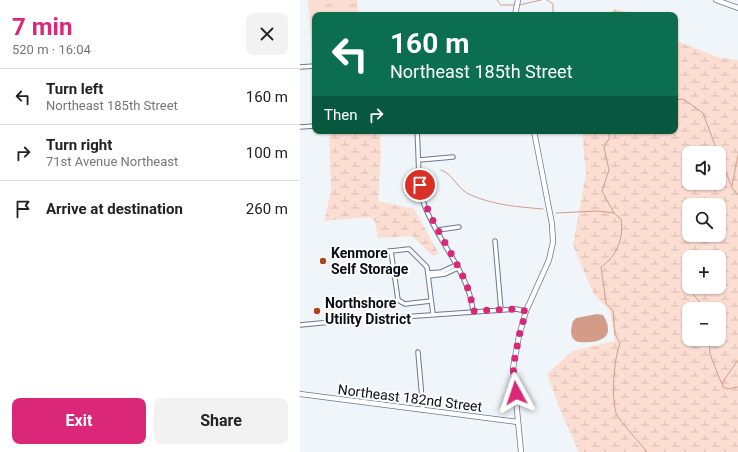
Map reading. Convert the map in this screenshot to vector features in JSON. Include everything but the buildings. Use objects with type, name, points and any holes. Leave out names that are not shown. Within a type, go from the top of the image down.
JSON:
[{"type":"street","points":[[515,12],[518,0]]},
{"type":"street","points":[[716,0],[738,8]]},
{"type":"street","points":[[300,67],[312,66]]},
{"type":"street","points":[[300,127],[312,126]]},
{"type":"street","points":[[417,134],[420,185],[424,204],[470,293],[473,311]]},
{"type":"street","points":[[522,452],[513,368],[519,336],[526,311],[549,260],[553,242],[552,224],[535,134]]},
{"type":"street","points":[[419,160],[453,157]]},
{"type":"street","points":[[438,230],[459,227]]},
{"type":"street","points":[[495,241],[501,310]]},
{"type":"street","points":[[382,252],[409,249],[426,264],[433,314]]},
{"type":"street","points":[[391,251],[397,298],[400,302],[405,304],[431,301]]},
{"type":"street","points":[[428,275],[446,274],[457,266]]},
{"type":"street","points":[[402,317],[473,311],[516,309],[526,311]]},
{"type":"street","points":[[300,325],[342,321]]},
{"type":"street","points":[[418,352],[423,410]]},
{"type":"street","name":"Northeast 182nd Street","points":[[300,394],[518,422]]},
{"type":"green space","points":[[308,0],[357,0],[359,12],[312,12],[312,49]]},
{"type":"green space","points":[[614,9],[631,12],[612,12]]},
{"type":"green space","points":[[678,41],[717,57],[738,60],[738,452],[579,452],[559,407],[547,374],[572,351],[615,341],[610,311],[594,295],[573,245],[586,174],[582,134],[678,134]]},
{"type":"green space","points":[[329,134],[380,134],[381,154],[378,201],[414,209],[439,254],[433,256],[412,236],[378,238],[375,221],[369,217],[324,221],[331,191]]},
{"type":"shaded area","points":[[597,314],[603,315],[608,326],[605,337],[601,340],[584,342],[579,342],[573,339],[571,332],[573,321],[576,318]]},
{"type":"waterway","points":[[497,0],[501,5],[516,5]]},
{"type":"waterway","points":[[519,5],[541,0]]},
{"type":"waterway","points":[[547,0],[553,4],[553,12]]},
{"type":"waterway","points":[[678,100],[683,99],[703,113],[715,146]]},
{"type":"waterway","points":[[609,134],[609,139],[604,147],[609,170],[602,191],[614,213]]},
{"type":"waterway","points":[[732,186],[738,155]]},
{"type":"waterway","points":[[441,170],[449,175],[466,193],[479,198],[506,205],[543,209]]},
{"type":"waterway","points":[[726,172],[732,188],[738,195]]},
{"type":"waterway","points":[[556,213],[597,211],[614,213],[621,219],[622,226],[618,246],[607,263],[601,267],[606,303],[613,311],[615,334],[620,343],[616,358],[614,378],[614,406],[618,417],[647,452]]},
{"type":"waterway","points":[[693,294],[699,302]]},
{"type":"waterway","points":[[709,346],[710,354],[721,382]]},
{"type":"waterway","points":[[738,360],[722,383],[723,387],[728,389],[738,387]]},
{"type":"place","name":"Kenmore Self Storage","points":[[323,261]]},
{"type":"place","name":"Northshore Utility District","points":[[317,311]]},
{"type":"route","points":[[420,185],[424,204],[470,293],[473,311],[516,309],[526,311],[519,336],[513,368],[516,393]]}]
